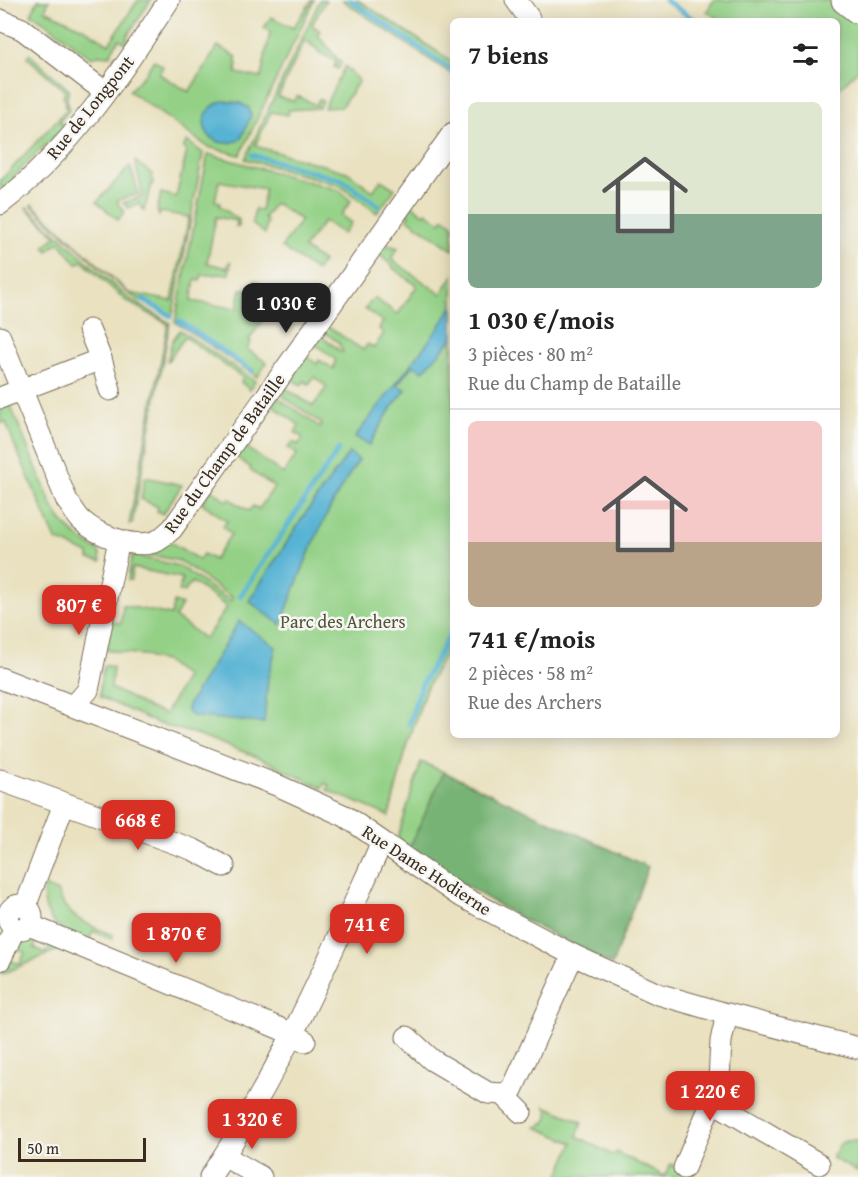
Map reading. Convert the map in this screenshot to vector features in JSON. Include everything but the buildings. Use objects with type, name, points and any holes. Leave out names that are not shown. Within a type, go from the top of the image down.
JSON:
[{"type":"main road","points":[[845,0],[858,10]]},
{"type":"street","name":"Rue de Longpont","points":[[0,204],[59,150],[123,69],[169,0]]},
{"type":"street","points":[[516,0],[529,18]]},
{"type":"street","points":[[0,20],[22,29],[105,92]]},
{"type":"street","name":"Rue du Champ de Bataille","points":[[0,337],[67,501],[81,519],[97,532],[132,542],[156,541],[172,529],[450,138]]},
{"type":"street","points":[[89,330],[110,390]]},
{"type":"street","points":[[0,398],[101,359]]},
{"type":"street","points":[[75,705],[88,690],[119,540]]},
{"type":"street","name":"Rue Dame Hodierne","points":[[0,678],[75,705],[279,786],[345,816],[457,894],[573,955],[657,994],[858,1048]]},
{"type":"street","points":[[0,780],[194,850],[224,866]]},
{"type":"street","points":[[0,960],[15,917],[64,804]]},
{"type":"street","points":[[210,1177],[226,1165],[300,1038],[388,846]]},
{"type":"street","points":[[15,917],[300,1038]]},
{"type":"street","points":[[407,1037],[432,1060],[488,1093],[503,1094],[512,1090],[573,955]]},
{"type":"street","points":[[684,1168],[708,1111],[718,1101],[721,1041],[727,1014]]},
{"type":"street","points":[[503,1094],[521,1112]]},
{"type":"street","points":[[718,1101],[727,1112],[819,1164]]},
{"type":"street","points":[[226,1165],[261,1177]]},
{"type":"green space","points":[[38,0],[49,0],[45,10],[85,29],[109,44],[138,0],[151,0],[126,38],[132,42],[118,62],[113,59],[116,54],[119,56],[128,44],[119,39],[109,56],[98,55],[91,58],[31,14]]},
{"type":"green space","points":[[314,0],[240,155],[208,147],[129,91],[154,60],[163,66],[159,74],[189,92],[218,46],[237,57],[236,73],[261,78],[270,32],[264,28],[271,17],[293,28]]},
{"type":"green space","points":[[320,0],[326,0],[312,25],[320,31],[318,35],[341,63],[338,69],[334,67],[336,61],[318,52],[305,40],[278,97],[294,101],[297,96],[316,105],[319,99],[323,101],[319,108],[289,110],[288,115],[271,112],[255,146],[347,172],[373,191],[381,180],[395,189],[377,213],[339,185],[245,159]]},
{"type":"green space","points":[[342,0],[358,0],[450,60],[450,73]]},
{"type":"green space","points":[[714,0],[833,0],[858,19],[858,70],[840,88],[840,18],[717,18],[707,11]]},
{"type":"green space","points":[[29,54],[69,90],[67,98],[69,110],[59,122],[65,126],[76,115],[62,136],[58,133],[13,177],[16,181],[7,189],[0,187],[0,181],[67,109],[64,105],[67,102],[63,97],[65,91],[27,57]]},
{"type":"green space","points":[[345,66],[359,81],[341,107],[324,108]]},
{"type":"green space","points":[[187,141],[203,153],[172,318],[130,295],[31,205],[129,293],[172,301],[189,217],[161,212],[159,216],[157,211],[161,193],[176,197],[187,151],[183,148]]},
{"type":"green space","points":[[208,154],[339,190],[351,201],[341,215],[351,223],[343,234],[324,221],[304,248],[323,262],[316,271],[282,247],[301,220],[275,203],[264,218],[267,221],[265,234],[252,224],[255,209],[261,210],[265,189],[219,181],[215,201],[220,202],[220,206],[239,220],[239,227],[236,227],[237,221],[216,217],[207,263],[227,268],[231,262],[229,274],[202,275],[200,281],[195,280],[191,301],[237,309],[241,289],[248,289],[255,280],[297,310],[291,319],[276,309],[271,316],[267,314],[249,340],[251,342],[247,349],[267,363],[257,377],[175,322]]},
{"type":"green space","points":[[135,161],[153,175],[144,211],[139,203],[129,208],[123,203],[143,196]]},
{"type":"green space","points":[[130,166],[139,194],[118,200],[118,204],[125,211],[118,220],[97,202]]},
{"type":"green space","points":[[411,204],[424,214],[426,212],[441,222],[444,218],[450,222],[450,248],[407,218],[409,215],[405,212]]},
{"type":"green space","points":[[27,207],[128,298],[170,323],[132,524],[129,524],[168,324],[126,301],[82,261],[77,264],[59,242],[48,251],[44,247],[56,236]]},
{"type":"green space","name":"Parc des Archers","points":[[389,245],[398,248],[391,259],[441,294],[450,280],[450,645],[425,691],[389,816],[327,790],[329,785],[325,783],[322,788],[260,758],[199,735],[159,724],[100,697],[104,665],[113,667],[111,688],[165,714],[186,677],[165,661],[149,658],[149,656],[106,650],[111,622],[121,623],[122,605],[171,615],[174,602],[182,605],[175,617],[205,639],[227,607],[192,582],[184,592],[179,591],[182,578],[133,568],[131,580],[128,580],[132,555],[179,566],[230,601],[232,598],[180,561],[135,552],[169,541],[199,560],[203,554],[214,560],[231,534],[223,527],[227,521],[202,503],[211,489],[227,501],[230,499],[249,511],[253,506],[259,509],[274,487],[235,456],[243,445],[283,474],[297,454],[288,448],[293,442],[298,445],[303,438],[295,432],[299,425],[272,405],[277,397],[320,427],[322,424],[284,397],[281,391],[284,387],[313,406],[327,387],[314,377],[309,384],[304,381],[301,385],[291,379],[306,356],[317,364],[319,360],[334,369],[335,359],[315,344],[321,336],[339,352],[343,352],[338,342],[324,332],[327,326],[363,350],[368,344],[374,348],[384,333],[379,329],[383,322],[365,309],[374,298],[398,314],[417,286],[378,253],[380,249]]},
{"type":"green space","points":[[180,330],[255,381],[250,390],[241,382],[243,378],[185,337],[167,362],[172,341]]},
{"type":"green space","points":[[9,402],[53,508],[73,533],[99,551],[101,562],[89,559],[89,554],[56,540],[6,422],[0,423],[1,410]]},
{"type":"green space","points":[[145,477],[182,485],[163,514],[157,511],[158,507],[141,499]]},
{"type":"green space","points":[[421,762],[444,772],[410,846],[397,840]]},
{"type":"green space","points":[[444,772],[648,867],[612,965],[515,915],[408,851]]},
{"type":"green space","points":[[43,886],[58,892],[67,909],[79,920],[113,935],[111,939],[93,931],[88,943],[54,923],[46,909]]},
{"type":"green space","points":[[29,935],[38,938],[34,948],[46,953],[50,943],[62,948],[2,974],[8,960],[20,964],[25,952],[13,948],[16,942]]},
{"type":"green space","points":[[545,1106],[582,1122],[577,1136],[614,1156],[616,1152],[664,1176],[671,1164],[694,1177],[558,1177],[573,1143],[536,1127],[547,1120],[548,1111]]},
{"type":"green space","points":[[858,1141],[858,1172],[832,1158],[841,1143]]},
{"type":"water","points":[[223,101],[240,103],[249,108],[251,116],[241,139],[229,143],[211,138],[204,123],[206,114],[212,107]]},
{"type":"water","points":[[450,310],[450,341],[423,371],[413,365],[397,385],[406,390],[392,407],[369,445],[355,437],[438,329]]},
{"type":"water","points":[[349,453],[359,460],[324,519],[281,625],[249,601],[305,514]]},
{"type":"water","points":[[239,621],[276,647],[268,678],[264,723],[190,715],[187,710],[188,705]]},
{"type":"waterway","points":[[350,0],[450,69]]},
{"type":"waterway","points":[[665,0],[692,18]]},
{"type":"waterway","points":[[252,155],[342,180],[379,206]]},
{"type":"waterway","points":[[143,300],[171,316]]},
{"type":"waterway","points":[[179,321],[252,371]]},
{"type":"waterway","points":[[240,596],[339,449]]},
{"type":"waterway","points":[[409,724],[421,686],[450,634]]}]
